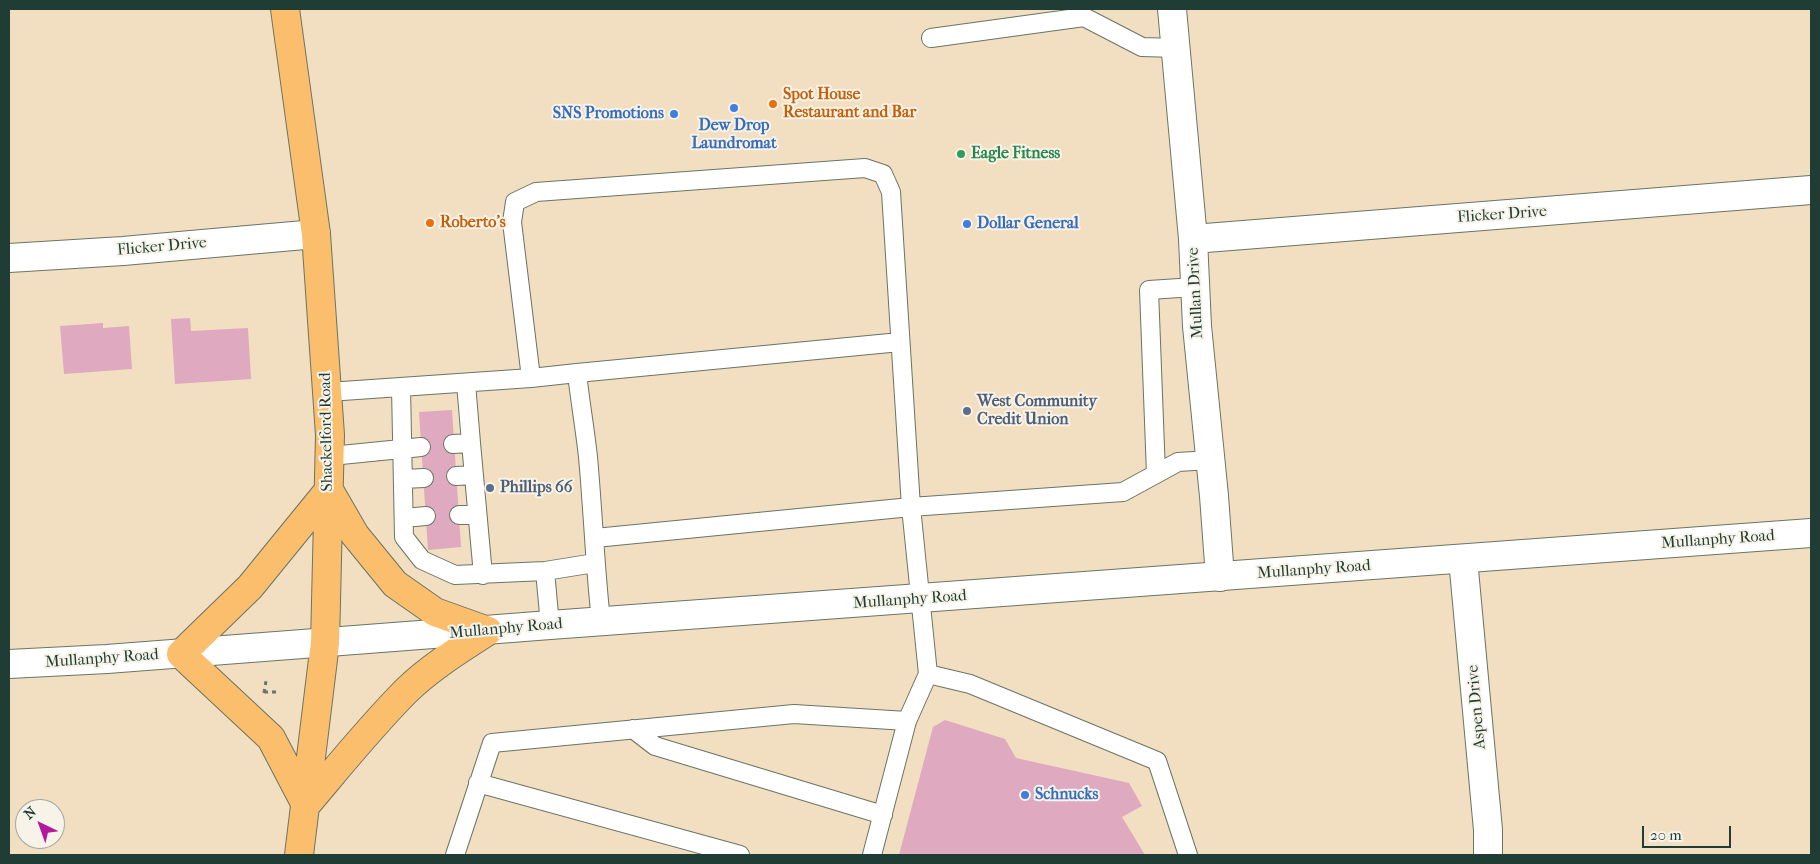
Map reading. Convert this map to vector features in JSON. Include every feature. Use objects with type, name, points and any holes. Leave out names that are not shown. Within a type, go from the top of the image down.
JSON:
[{"type":"main road","name":"Shackelford Road","points":[[285,9],[316,234],[331,456],[325,643],[299,855]]},
{"type":"main road","points":[[329,490],[354,535],[395,584],[435,612],[488,631],[444,660],[408,689],[306,805],[271,738],[181,654],[250,587],[329,490]]},
{"type":"street","name":"Mullan Drive","points":[[1172,9],[1193,239],[1199,352],[1220,577]]},
{"type":"street","name":"Flicker Drive","points":[[1193,239],[1811,190]]},
{"type":"street","name":"Flicker Drive","points":[[9,258],[133,250],[316,234]]},
{"type":"street","name":"Mullanphy Road","points":[[9,664],[181,654],[550,625],[1811,533]]},
{"type":"street","name":"Aspen Drive","points":[[1463,559],[1488,830],[1488,855]]},
{"type":"lane","points":[[931,38],[1084,17],[1142,47],[1176,48]]},
{"type":"lane","points":[[531,378],[512,222],[516,202],[536,192],[865,168],[883,174],[891,192],[911,508],[928,674],[907,721],[872,855]]},
{"type":"lane","points":[[1156,474],[1150,290],[1195,287]]},
{"type":"lane","points":[[328,392],[577,374],[900,342]]},
{"type":"lane","points":[[577,374],[588,454],[601,622]]},
{"type":"lane","points":[[466,383],[483,575]]},
{"type":"lane","points":[[401,387],[404,537],[422,560],[455,575],[545,571],[595,563]]},
{"type":"lane","points":[[453,444],[471,443]]},
{"type":"lane","points":[[331,456],[422,446]]},
{"type":"lane","points":[[595,538],[911,508],[1123,492],[1178,462],[1210,460]]},
{"type":"lane","points":[[456,476],[474,475]]},
{"type":"lane","points":[[403,479],[424,478]]},
{"type":"lane","points":[[459,515],[477,515]]},
{"type":"lane","points":[[404,518],[426,516]]},
{"type":"lane","points":[[545,571],[550,625]]},
{"type":"lane","points":[[928,674],[970,684],[1157,761],[1188,855]]},
{"type":"lane","points":[[455,855],[492,742],[794,714],[907,721]]},
{"type":"lane","points":[[633,729],[655,746],[883,815]]},
{"type":"lane","points":[[478,784],[740,855]]},
{"type":"path","points":[[264,692],[278,692]]},
{"type":"building","points":[[190,318],[191,331],[248,328],[251,379],[175,384],[171,319]]},
{"type":"building","points":[[103,323],[103,328],[129,326],[132,369],[64,374],[60,326]]},
{"type":"building","points":[[452,410],[461,547],[428,550],[419,412]]},
{"type":"building","name":"Schnucks","points":[[945,720],[1005,739],[1016,758],[1129,783],[1142,806],[1122,817],[1145,855],[899,855],[933,727]]},
{"type":"place","name":"Spot House Restaurant and Bar","points":[[773,104]]},
{"type":"place","name":"Dew Drop Laundromat","points":[[734,108]]},
{"type":"place","name":"SNS Promotions","points":[[674,114]]},
{"type":"place","name":"Eagle Fitness","points":[[961,154]]},
{"type":"place","name":"Roberto's","points":[[430,223]]},
{"type":"place","name":"Dollar General","points":[[967,224]]},
{"type":"place","name":"West Community Credit Union","points":[[967,411]]},
{"type":"place","name":"Phillips 66","points":[[490,488]]},
{"type":"place","name":"Schnucks","points":[[1025,795]]}]
